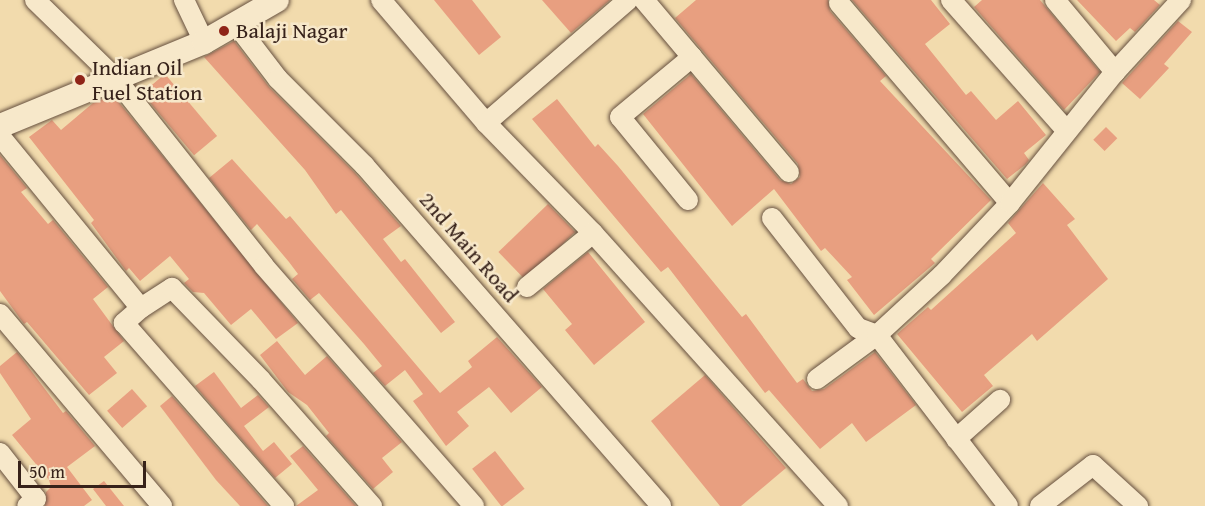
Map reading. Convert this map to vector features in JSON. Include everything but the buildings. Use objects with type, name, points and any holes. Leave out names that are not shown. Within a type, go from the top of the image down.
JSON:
[{"type":"street","points":[[35,0],[116,80],[264,266],[474,506]]},
{"type":"street","points":[[184,0],[204,42]]},
{"type":"street","points":[[0,126],[204,42],[277,0]]},
{"type":"street","points":[[381,0],[486,123],[593,233],[838,506]]},
{"type":"street","points":[[486,123],[628,0]]},
{"type":"street","points":[[644,0],[789,172]]},
{"type":"street","points":[[951,0],[1067,131]]},
{"type":"street","points":[[1055,0],[1115,72]]},
{"type":"street","points":[[817,379],[877,334],[942,275],[1010,203],[1115,72],[1181,0]]},
{"type":"street","points":[[839,3],[1010,203]]},
{"type":"street","name":"2nd Main Road","points":[[236,24],[278,79],[364,165],[661,506]]},
{"type":"street","points":[[688,200],[620,117],[692,57]]},
{"type":"street","points":[[0,136],[141,308]]},
{"type":"street","points":[[772,218],[858,328],[877,334],[1008,506]]},
{"type":"street","points":[[527,287],[593,233]]},
{"type":"street","points":[[284,506],[124,323],[141,308],[172,288],[261,380],[372,506]]},
{"type":"street","points":[[0,314],[162,506]]},
{"type":"street","points":[[956,439],[1000,400]]},
{"type":"street","points":[[0,453],[36,499],[27,506]]},
{"type":"street","points":[[1040,506],[1093,465],[1138,506]]},
{"type":"place","name":"Balaji Nagar","points":[[224,31]]},
{"type":"place","name":"Indian Oil Fuel Station","points":[[80,80]]}]
